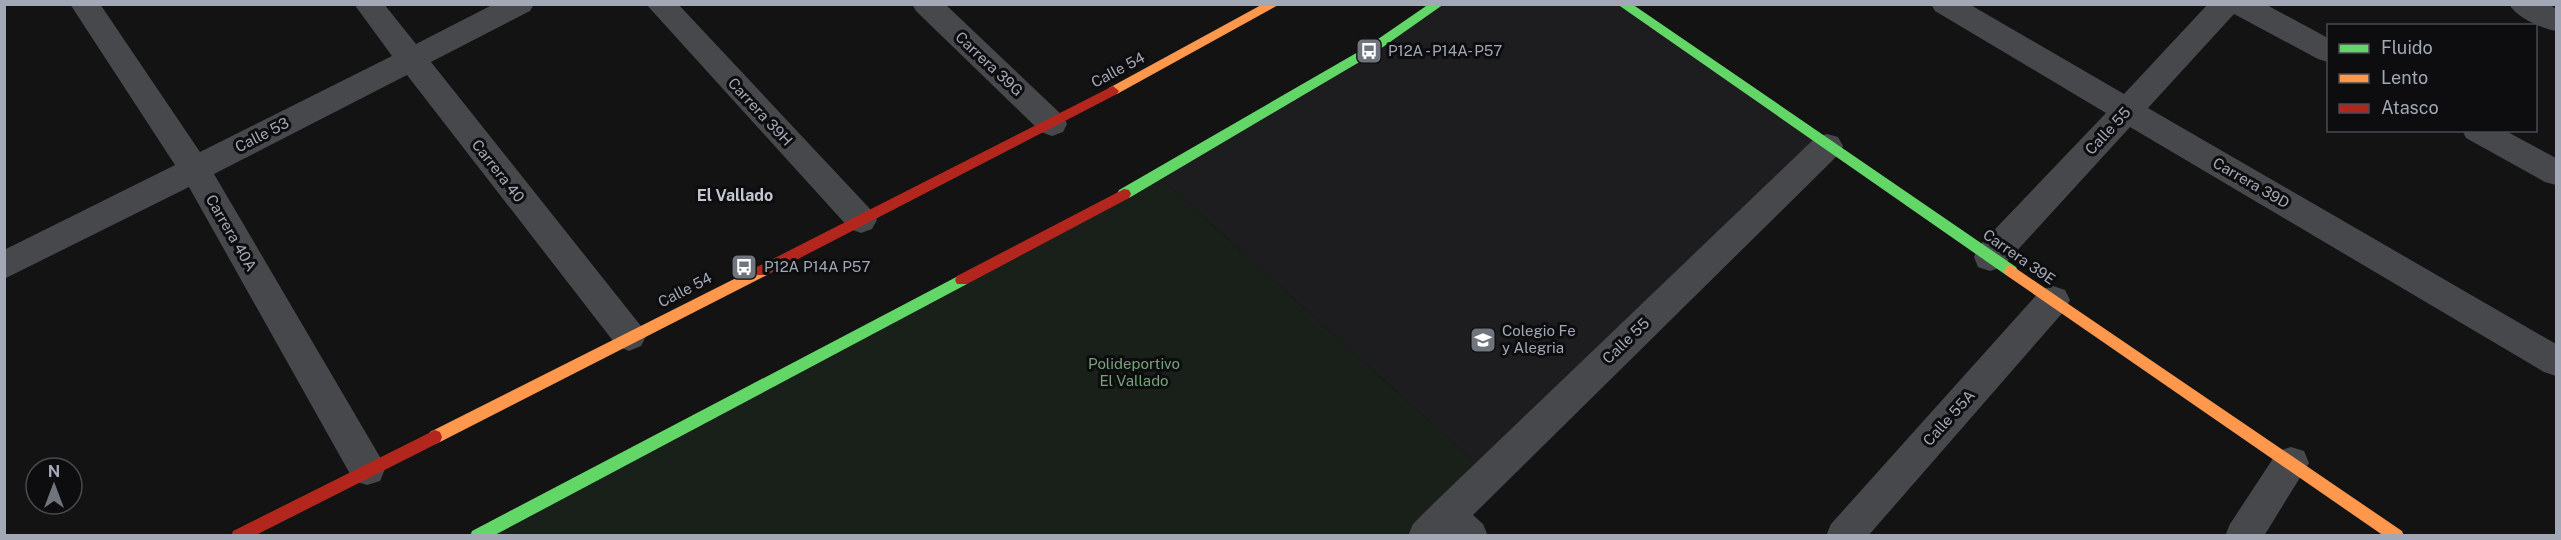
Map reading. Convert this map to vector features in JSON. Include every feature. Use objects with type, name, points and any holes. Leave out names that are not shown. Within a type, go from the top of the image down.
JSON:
[{"type":"main road","name":"Calle 54","points":[[238,536],[629,336],[1052,124],[1274,4]]},
{"type":"main road","points":[[477,536],[1158,176],[1369,51],[1438,4]]},
{"type":"main road","name":"Carrera 39E","points":[[1623,4],[2397,536]]},
{"type":"street","name":"Carrera 40A","points":[[84,4],[195,170],[367,469]]},
{"type":"street","name":"Carrera 40","points":[[368,4],[629,336]]},
{"type":"street","name":"Calle 53","points":[[4,266],[520,4]]},
{"type":"street","name":"Carrera 39H","points":[[660,4],[861,220]]},
{"type":"street","name":"Carrera 39G","points":[[926,4],[1052,124]]},
{"type":"street","name":"Carrera 39D","points":[[1945,4],[2556,361]]},
{"type":"street","name":"Calle 55","points":[[1990,257],[2226,4]]},
{"type":"street","points":[[2240,4],[2327,50]]},
{"type":"street","points":[[2523,4],[2556,21]]},
{"type":"street","points":[[2481,132],[2556,173]]},
{"type":"street","name":"Calle 55","points":[[1448,529],[1827,146]]},
{"type":"street","name":"Calle 55A","points":[[1844,536],[2053,300]]},
{"type":"street","points":[[2243,536],[2291,463]]},
{"type":"shaded area","name":"Colegio Fe y Alegria","points":[[1438,4],[1623,5],[1827,146],[1489,475],[1158,176]]},
{"type":"green space","name":"Polideportivo El Vallado","points":[[1158,176],[1489,475],[1426,535],[477,536]]},
{"type":"traffic: fast","points":[[1124,194],[1369,51],[1438,4]]},
{"type":"traffic: fast","points":[[1623,4],[2011,271]]},
{"type":"traffic: fast","points":[[477,536],[962,280]]},
{"type":"traffic: slow","points":[[1113,91],[1274,4]]},
{"type":"traffic: slow","points":[[435,437],[762,271]]},
{"type":"traffic: slow","points":[[2011,271],[2397,536]]},
{"type":"traffic: jam","points":[[762,271],[1113,91]]},
{"type":"traffic: jam","points":[[962,280],[1124,194]]},
{"type":"traffic: jam","points":[[238,536],[435,437]]},
{"type":"place","name":"P12A - P14A- P57","points":[[1369,51]]},
{"type":"place","name":"P12A P14A P57","points":[[744,267]]},
{"type":"place","name":"Colegio Fe y Alegria","points":[[1483,340]]},
{"type":"district","name":"El Vallado","points":[[735,195]]}]
